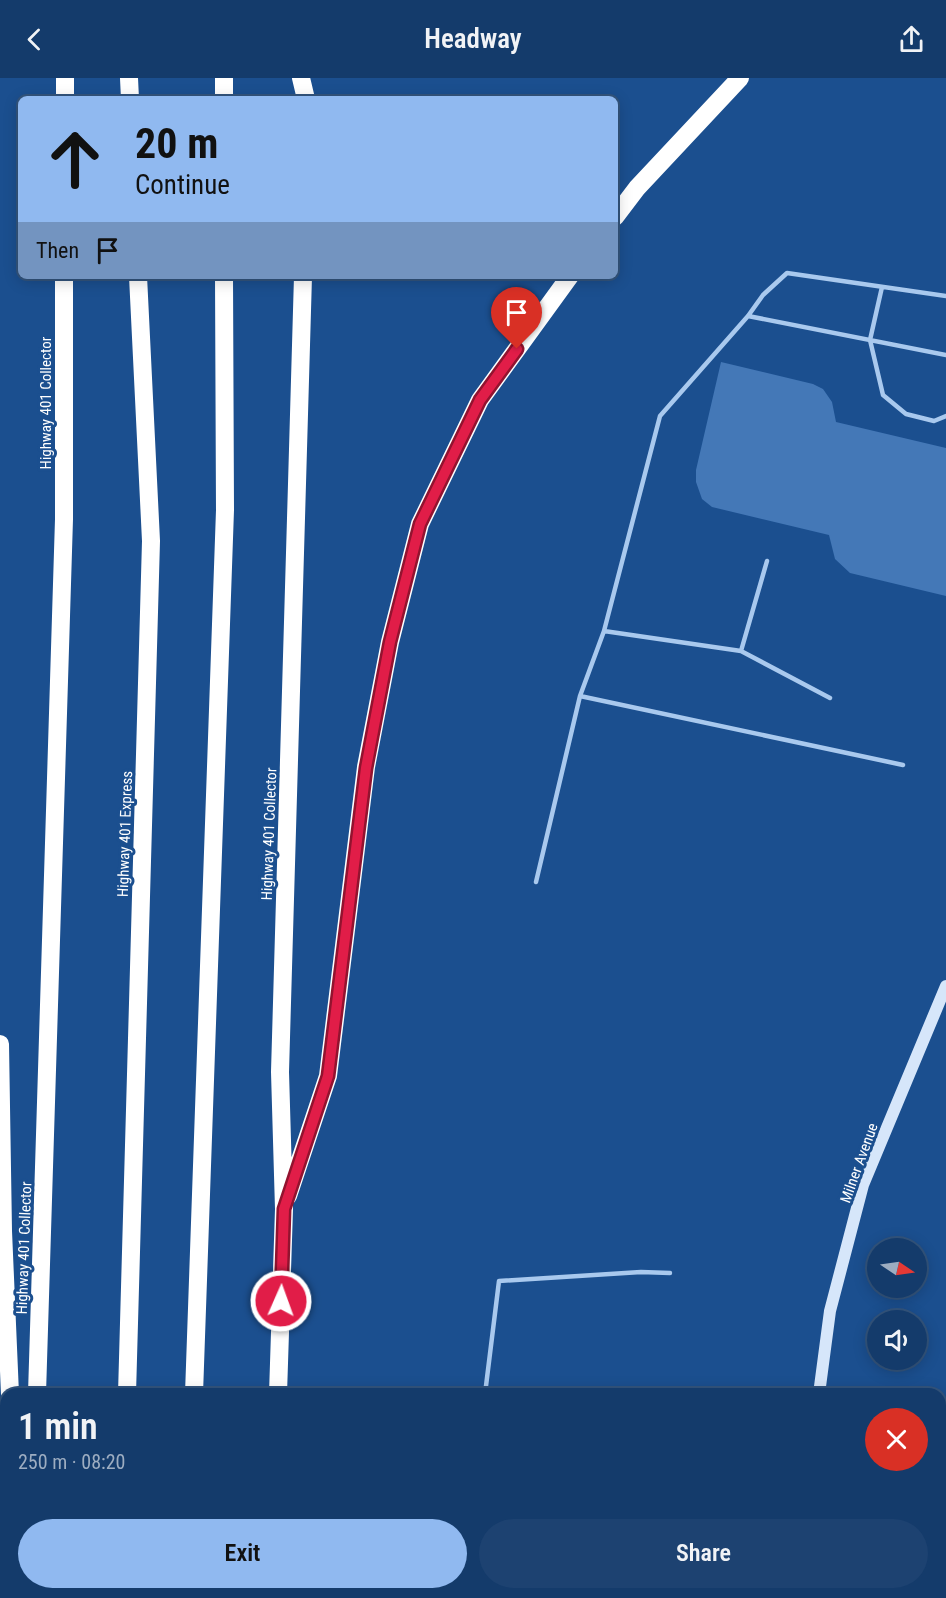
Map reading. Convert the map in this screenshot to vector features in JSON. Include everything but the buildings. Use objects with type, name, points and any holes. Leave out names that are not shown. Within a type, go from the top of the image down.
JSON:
[{"type":"highway","points":[[65,78],[65,96]]},
{"type":"highway","points":[[129,78],[130,96]]},
{"type":"highway","points":[[224,78],[224,96]]},
{"type":"highway","points":[[301,78],[307,96]]},
{"type":"highway","points":[[309,96],[312,78]]},
{"type":"highway","points":[[618,213],[637,188],[740,78]]},
{"type":"highway","name":"Highway 401 Collector","points":[[37,1388],[64,519],[64,279]]},
{"type":"highway","name":"Highway 401 Express","points":[[127,1388],[151,541],[138,279]]},
{"type":"highway","points":[[194,1388],[225,510],[224,279]]},
{"type":"highway","name":"Highway 401 Collector","points":[[278,1388],[284,1209],[280,1072],[303,279]]},
{"type":"highway","points":[[284,1209],[328,1076],[366,768],[390,642],[420,524],[480,400],[568,279]]},
{"type":"highway","points":[[0,1044],[3,1231],[10,1388]]},
{"type":"main road","name":"Milner Avenue","points":[[820,1388],[830,1311],[863,1185],[946,986]]},
{"type":"lane","points":[[536,882],[580,696],[604,631],[660,416],[748,316],[762,295],[787,273],[946,296]]},
{"type":"lane","points":[[882,287],[870,340],[883,395],[906,414],[934,421],[946,416]]},
{"type":"lane","points":[[748,316],[946,354]]},
{"type":"lane","points":[[741,651],[767,561]]},
{"type":"lane","points":[[604,631],[741,651],[830,698]]},
{"type":"lane","points":[[580,696],[903,765]]},
{"type":"lane","points":[[486,1388],[499,1281],[670,1272]]},
{"type":"route","points":[[281,1301],[284,1209],[328,1076],[366,768],[390,642],[420,524],[480,400],[517,349]]}]
